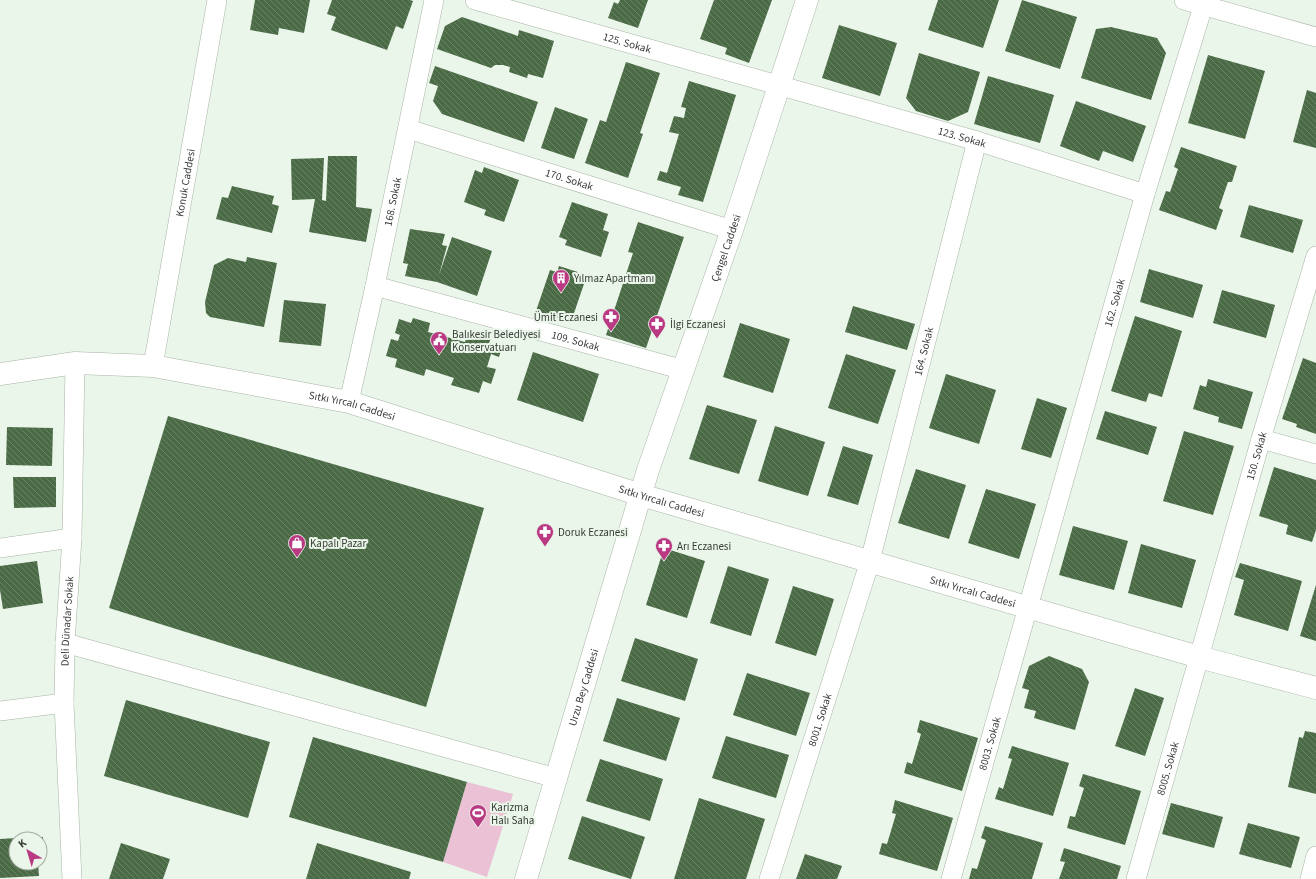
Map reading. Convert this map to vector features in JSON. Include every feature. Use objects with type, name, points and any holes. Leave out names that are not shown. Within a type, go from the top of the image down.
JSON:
[{"type":"main road","name":"Çengel Caddesi","points":[[641,495],[655,449],[732,230],[778,85],[807,0]]},
{"type":"main road","name":"Sıtkı Yırcalı Caddesi","points":[[0,374],[75,363],[153,366],[348,402],[641,495],[1199,657],[1316,688]]},
{"type":"main road","name":"Urzu Bey Caddesi","points":[[526,879],[641,495]]},
{"type":"street","name":"Konuk Caddesi","points":[[153,366],[217,0]]},
{"type":"street","name":"168. Sokak","points":[[348,402],[375,286],[434,0]]},
{"type":"street","name":"125. Sokak","points":[[475,0],[778,85]]},
{"type":"street","points":[[1184,0],[1204,3],[1316,37]]},
{"type":"street","name":"162. Sokak","points":[[1029,607],[1145,194],[1204,3]]},
{"type":"street","name":"123. Sokak","points":[[778,85],[977,141],[1145,194]]},
{"type":"street","name":"170. Sokak","points":[[408,128],[732,230]]},
{"type":"street","name":"164. Sokak","points":[[870,562],[977,141]]},
{"type":"street","name":"150. Sokak","points":[[1199,657],[1261,439],[1316,256]]},
{"type":"street","name":"109. Sokak","points":[[375,286],[684,370]]},
{"type":"street","name":"Deli Dünadar Sokak","points":[[72,879],[64,703],[65,643],[72,538],[75,363]]},
{"type":"street","points":[[1261,439],[1316,454]]},
{"type":"street","points":[[0,548],[72,538]]},
{"type":"street","name":"8001. Sokak","points":[[769,879],[870,562]]},
{"type":"street","name":"8003. Sokak","points":[[951,879],[1029,607]]},
{"type":"street","points":[[65,643],[556,778]]},
{"type":"street","name":"8005. Sokak","points":[[1136,879],[1199,657]]},
{"type":"street","points":[[0,711],[64,703]]},
{"type":"street","points":[[1310,879],[1316,856]]},
{"type":"shaded area","name":"Karizma Halı Saha","points":[[467,782],[513,794],[487,877],[443,862]]},
{"type":"building","points":[[255,0],[310,0],[304,33],[279,28],[278,35],[250,30]]},
{"type":"building","points":[[332,0],[413,1],[403,29],[396,26],[387,50],[331,30],[336,17],[327,14]]},
{"type":"building","points":[[620,0],[648,0],[638,28],[608,18],[614,2],[618,4]]},
{"type":"building","points":[[714,0],[772,0],[749,63],[725,54],[727,48],[700,39]]},
{"type":"building","points":[[938,0],[999,0],[983,48],[928,30]]},
{"type":"building","points":[[1022,0],[1077,17],[1060,69],[1005,51]]},
{"type":"building","points":[[462,17],[518,36],[519,30],[554,41],[543,78],[528,74],[527,78],[509,72],[510,67],[495,65],[491,68],[437,49],[445,26]]},
{"type":"building","points":[[839,25],[897,43],[880,96],[822,78]]},
{"type":"building","points":[[1111,27],[1157,38],[1166,53],[1151,100],[1081,78],[1096,29]]},
{"type":"building","points":[[919,53],[980,72],[968,112],[948,121],[916,111],[906,98]]},
{"type":"building","points":[[1208,55],[1265,71],[1245,139],[1188,123]]},
{"type":"building","points":[[626,62],[660,73],[640,133],[643,134],[628,178],[585,163],[600,120],[606,122]]},
{"type":"building","points":[[435,66],[538,102],[524,142],[442,114],[433,101],[438,86],[429,83]]},
{"type":"building","points":[[988,76],[1054,95],[1040,143],[974,124]]},
{"type":"building","points":[[689,81],[736,95],[703,202],[678,195],[681,187],[657,180],[660,171],[667,173],[679,134],[669,132],[674,116],[684,118],[686,108],[681,107]]},
{"type":"building","points":[[1307,90],[1316,93],[1316,148],[1293,142]]},
{"type":"building","points":[[1076,101],[1146,126],[1133,162],[1103,151],[1099,161],[1060,146]]},
{"type":"building","points":[[555,107],[588,119],[574,159],[541,148]]},
{"type":"building","points":[[1181,147],[1237,166],[1232,182],[1228,182],[1219,208],[1223,210],[1216,230],[1159,210],[1166,191],[1170,192],[1178,169],[1174,167]]},
{"type":"building","points":[[328,156],[357,156],[356,207],[372,209],[366,242],[309,232],[315,199],[292,200],[291,159],[324,158],[322,200],[326,201]]},
{"type":"building","points":[[484,167],[519,180],[504,222],[484,215],[486,210],[464,202],[475,170],[482,173]]},
{"type":"building","points":[[232,186],[274,196],[272,204],[279,206],[272,233],[216,219],[222,197],[228,198]]},
{"type":"building","points":[[572,202],[608,214],[603,230],[609,232],[601,257],[565,245],[567,240],[559,237]]},
{"type":"building","points":[[1249,205],[1303,220],[1293,253],[1240,237]]},
{"type":"building","points":[[638,222],[684,237],[646,348],[606,335],[633,253],[628,252]]},
{"type":"building","points":[[410,229],[445,234],[442,245],[447,246],[439,275],[452,237],[492,251],[477,296],[437,282],[405,276],[408,264],[403,263]]},
{"type":"building","points":[[247,257],[277,263],[264,327],[210,317],[206,313],[205,302],[214,265],[228,258],[246,262]]},
{"type":"building","name":"Yılmaz Apartmanı","points":[[559,266],[587,275],[571,322],[536,311],[550,270],[557,272]]},
{"type":"building","points":[[1149,269],[1203,285],[1193,318],[1140,302]]},
{"type":"building","points":[[1222,290],[1275,305],[1266,338],[1213,323]]},
{"type":"building","points":[[284,300],[326,304],[321,346],[279,342]]},
{"type":"building","points":[[853,306],[915,324],[907,350],[845,332]]},
{"type":"building","points":[[1135,316],[1182,331],[1162,397],[1149,393],[1146,402],[1111,391]]},
{"type":"building","name":"Balıkesir Belediyesi Konservatuarı","points":[[413,318],[430,323],[428,332],[465,342],[468,332],[491,338],[489,343],[502,347],[499,357],[491,354],[487,367],[496,369],[491,384],[483,381],[479,393],[451,385],[454,378],[426,369],[424,376],[395,367],[397,359],[386,356],[391,339],[398,341],[400,335],[395,333],[399,319],[411,323]]},
{"type":"building","points":[[740,323],[790,339],[773,393],[723,377]]},
{"type":"building","points":[[533,352],[599,374],[583,422],[517,400]]},
{"type":"building","points":[[846,354],[896,370],[878,424],[828,408]]},
{"type":"building","points":[[1303,358],[1316,363],[1316,434],[1296,427],[1297,424],[1282,419]]},
{"type":"building","points":[[946,374],[996,390],[979,444],[929,428]]},
{"type":"building","points":[[1208,379],[1253,392],[1242,429],[1218,422],[1219,417],[1193,409],[1200,385],[1206,387]]},
{"type":"building","points":[[1037,398],[1067,408],[1051,458],[1021,449]]},
{"type":"building","points":[[707,405],[757,420],[739,474],[689,459]]},
{"type":"building","points":[[1105,411],[1157,427],[1148,455],[1096,439]]},
{"type":"building","name":"Kapalı Pazar","points":[[168,416],[484,508],[426,707],[109,608]]},
{"type":"building","points":[[775,426],[825,442],[808,496],[758,481]]},
{"type":"building","points":[[7,427],[53,428],[52,466],[6,465]]},
{"type":"building","points":[[1184,431],[1234,446],[1213,515],[1163,501]]},
{"type":"building","points":[[843,446],[873,455],[858,505],[827,496]]},
{"type":"building","points":[[1274,467],[1316,480],[1316,530],[1312,542],[1286,534],[1288,525],[1259,516]]},
{"type":"building","points":[[916,469],[966,485],[949,539],[898,523]]},
{"type":"building","points":[[13,477],[56,477],[56,507],[14,508]]},
{"type":"building","points":[[986,489],[1036,504],[1019,559],[968,543]]},
{"type":"building","points":[[1073,526],[1128,541],[1114,590],[1059,575]]},
{"type":"building","points":[[1141,544],[1196,560],[1182,608],[1128,593]]},
{"type":"building","points":[[664,548],[705,561],[687,618],[646,605]]},
{"type":"building","points":[[37,561],[43,603],[3,609],[0,590],[0,566]]},
{"type":"building","points":[[1240,563],[1302,581],[1288,631],[1234,615],[1244,580],[1235,577]]},
{"type":"building","points":[[728,566],[769,579],[751,636],[710,623]]},
{"type":"building","points":[[1316,585],[1316,641],[1300,636]]},
{"type":"building","points":[[793,586],[834,599],[816,656],[775,643]]},
{"type":"building","points":[[635,638],[698,659],[685,701],[621,681]]},
{"type":"building","points":[[1049,656],[1082,669],[1089,682],[1075,730],[1034,718],[1036,711],[1024,708],[1029,690],[1022,688],[1029,666]]},
{"type":"building","points":[[747,673],[810,693],[796,736],[733,715]]},
{"type":"building","points":[[1135,688],[1164,698],[1145,756],[1115,746]]},
{"type":"building","points":[[617,698],[680,718],[666,761],[603,741]]},
{"type":"building","points":[[126,700],[270,742],[248,818],[104,776]]},
{"type":"building","points":[[920,720],[978,738],[962,791],[904,773],[907,762],[912,764],[921,734],[917,732]]},
{"type":"building","points":[[1305,731],[1316,733],[1316,794],[1288,787],[1299,737],[1303,738]]},
{"type":"building","points":[[726,736],[789,755],[776,798],[712,778]]},
{"type":"building","points":[[313,737],[467,782],[443,862],[289,817]]},
{"type":"building","points":[[1012,746],[1069,763],[1053,816],[995,799],[999,787],[1003,789],[1012,759],[1008,758]]},
{"type":"building","points":[[600,759],[663,779],[650,821],[586,801]]},
{"type":"building","points":[[1083,774],[1141,791],[1125,845],[1067,828],[1070,816],[1075,817],[1084,788],[1079,786]]},
{"type":"building","points":[[699,798],[765,819],[746,879],[674,879]]},
{"type":"building","points":[[895,800],[953,818],[937,871],[879,854],[882,843],[887,844],[896,814],[892,813]]},
{"type":"building","points":[[1171,803],[1223,817],[1214,848],[1162,834]]},
{"type":"building","points":[[582,816],[645,837],[631,879],[568,859]]},
{"type":"building","points":[[1248,823],[1300,837],[1291,868],[1239,854]]},
{"type":"building","points":[[985,826],[1043,843],[1032,879],[969,879],[972,868],[977,869],[986,840],[981,838]]},
{"type":"building","points":[[8,838],[8,871],[39,871],[39,876],[0,878],[0,839]]},
{"type":"building","points":[[121,843],[170,859],[163,879],[109,879]]},
{"type":"building","points":[[317,843],[411,872],[409,879],[306,879]]},
{"type":"building","points":[[1064,848],[1121,866],[1117,879],[1059,879],[1065,862],[1060,861]]},
{"type":"building","points":[[805,854],[842,866],[837,879],[796,879]]},
{"type":"place","name":"Yılmaz Apartmanı","points":[[561,293]]},
{"type":"place","name":"Ümit Eczanesi","points":[[611,332]]},
{"type":"place","name":"İlgi Eczanesi","points":[[657,339]]},
{"type":"place","name":"Balıkesir Belediyesi Konservatuarı","points":[[439,355]]},
{"type":"place","name":"Doruk Eczanesi","points":[[545,547]]},
{"type":"place","name":"Kapalı Pazar","points":[[297,558]]},
{"type":"place","name":"Arı Eczanesi","points":[[664,561]]},
{"type":"place","name":"Karizma Halı Saha","points":[[478,828]]}]
